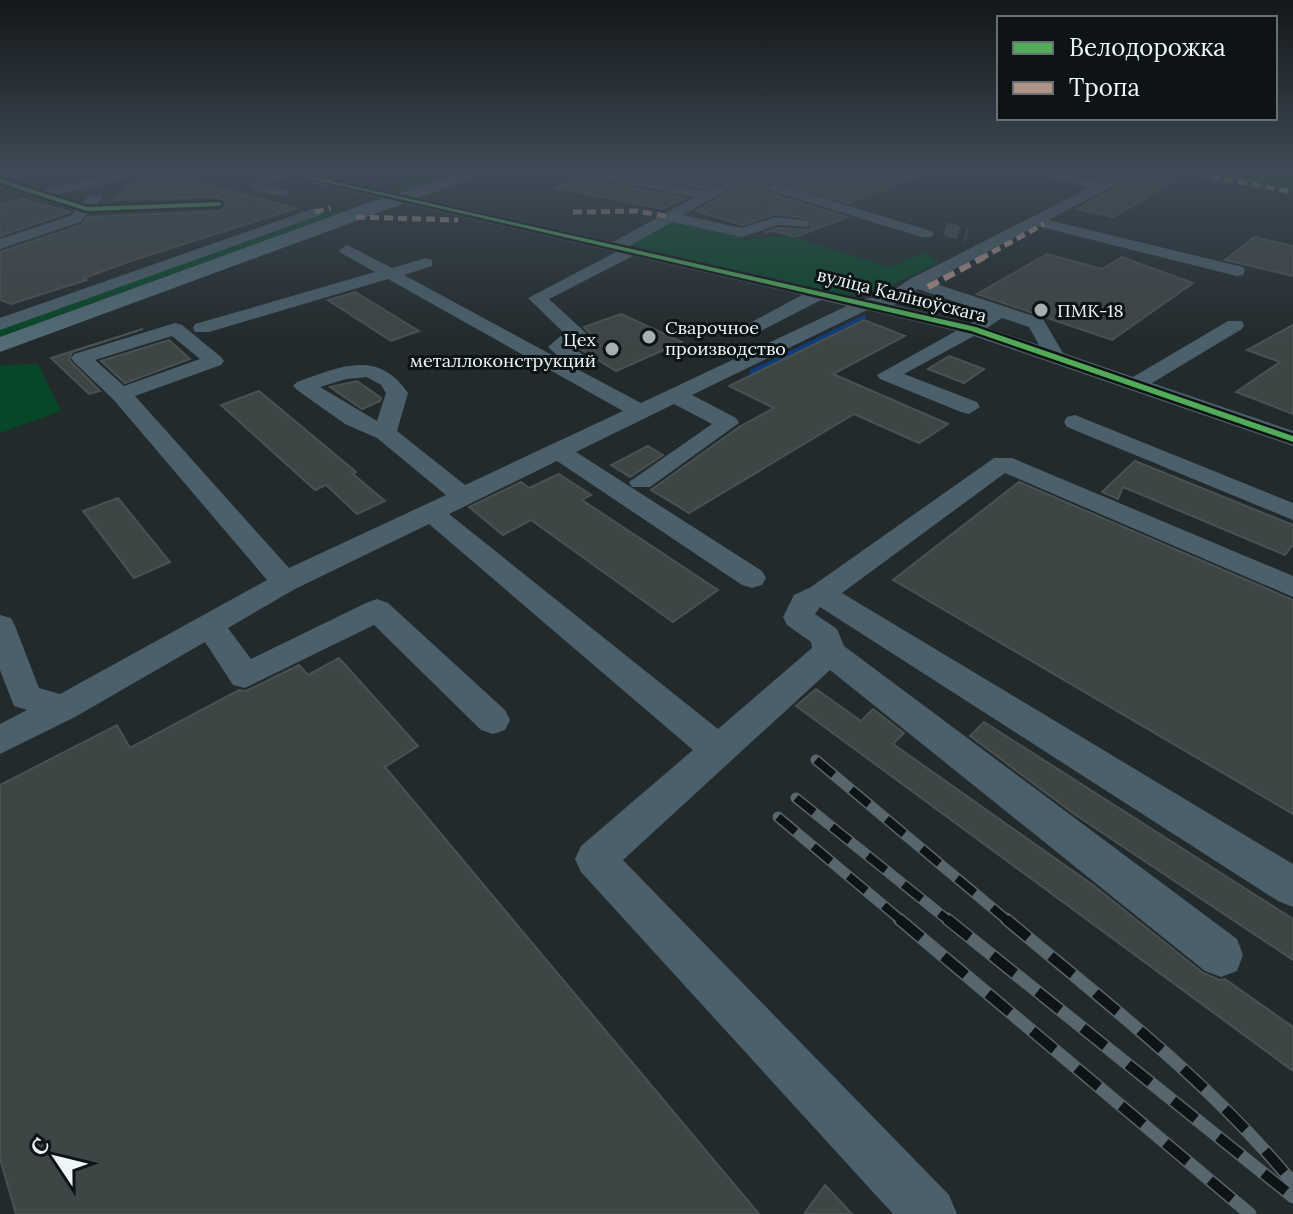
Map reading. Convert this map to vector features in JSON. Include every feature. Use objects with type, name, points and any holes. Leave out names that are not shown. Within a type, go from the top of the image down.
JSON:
[{"type":"main road","points":[[0,345],[319,228]]},
{"type":"street","points":[[0,244],[55,228]]},
{"type":"street","points":[[0,324],[271,228]]},
{"type":"street","name":"вуліца Каліноўскага","points":[[529,228],[973,329],[1293,439]]},
{"type":"street","points":[[563,369],[581,361],[558,347],[576,333],[537,298],[565,286],[655,228]]},
{"type":"street","points":[[718,228],[742,233],[757,228]]},
{"type":"street","points":[[902,244],[926,234],[907,228]]},
{"type":"street","points":[[867,303],[890,301],[916,283],[1022,228]]},
{"type":"street","points":[[1061,228],[1237,271]]},
{"type":"street","points":[[967,235],[995,243]]},
{"type":"street","points":[[347,250],[639,411]]},
{"type":"street","points":[[202,328],[426,263]]},
{"type":"street","points":[[916,283],[1036,323],[1054,355]]},
{"type":"street","points":[[753,329],[820,293]]},
{"type":"street","name":"вуліца Каліноўскага","points":[[0,740],[63,708],[285,582],[867,303]]},
{"type":"street","points":[[969,407],[887,375],[973,329],[999,311]]},
{"type":"street","points":[[1136,384],[1235,325]]},
{"type":"street","points":[[121,394],[214,361],[175,329],[81,358],[121,394],[285,582]]},
{"type":"street","points":[[641,482],[728,423],[674,395]]},
{"type":"street","points":[[1075,422],[1293,512]]},
{"type":"street","points":[[385,433],[464,497]]},
{"type":"street","points":[[558,451],[752,578]]},
{"type":"street","points":[[1221,955],[829,652],[826,637],[798,617],[805,602],[821,594],[1003,463],[1293,587]]},
{"type":"street","points":[[432,513],[718,750]]},
{"type":"street","points":[[821,594],[1293,887]]},
{"type":"street","points":[[208,623],[245,676],[377,610],[493,720]]},
{"type":"street","points":[[0,626],[26,697],[63,708]]},
{"type":"street","points":[[829,652],[595,859],[930,1214]]},
{"type":"green space","points":[[282,228],[298,228],[0,337],[0,327]]},
{"type":"green space","points":[[658,228],[702,228],[747,240],[795,237],[889,267],[925,252],[939,263],[878,291],[845,295],[629,245]]},
{"type":"green space","points":[[38,364],[61,411],[0,433],[0,365]]},
{"type":"building","points":[[0,228],[24,228],[0,236]]},
{"type":"building","points":[[73,228],[235,228],[11,304],[0,300],[0,252]]},
{"type":"building","points":[[777,228],[819,228],[795,237],[773,231],[764,233]]},
{"type":"building","points":[[1254,237],[1293,246],[1293,276],[1225,260]]},
{"type":"building","points":[[1047,254],[1102,269],[1122,257],[1193,283],[1112,340],[977,294]]},
{"type":"building","points":[[355,292],[419,331],[391,341],[328,300]]},
{"type":"building","points":[[621,314],[682,342],[616,371],[576,346],[592,336],[584,327]]},
{"type":"building","points":[[864,320],[905,336],[833,374],[948,424],[919,443],[854,414],[689,513],[651,490],[739,427],[774,408],[729,386]]},
{"type":"building","points":[[1293,325],[1293,414],[1236,392],[1280,362],[1247,350]]},
{"type":"building","points":[[143,329],[72,352],[69,360],[100,391],[89,394],[51,358]]},
{"type":"building","points":[[169,340],[190,359],[125,383],[101,361]]},
{"type":"building","points":[[949,356],[984,369],[964,383],[928,369]]},
{"type":"building","points":[[357,381],[381,398],[380,401],[362,409],[330,387]]},
{"type":"building","points":[[259,391],[356,472],[353,474],[385,501],[357,514],[326,485],[315,490],[221,405]]},
{"type":"building","points":[[648,446],[663,455],[630,477],[611,465]]},
{"type":"building","points":[[1135,461],[1293,525],[1293,544],[1285,555],[1123,487],[1118,499],[1102,492]]},
{"type":"building","points":[[559,474],[591,495],[582,500],[718,590],[673,622],[531,520],[503,535],[469,507],[521,482],[529,488]]},
{"type":"building","points":[[1019,482],[1293,600],[1293,814],[893,580]]},
{"type":"building","points":[[118,498],[170,562],[134,578],[83,511]]},
{"type":"building","points":[[339,658],[418,746],[385,767],[759,1214],[16,1214],[0,1159],[0,785],[117,725],[130,748],[239,690],[246,691],[299,665],[308,675]]},
{"type":"building","points":[[816,689],[861,721],[873,709],[904,733],[893,744],[1093,885],[1203,973],[1225,979],[1293,1027],[1293,1071],[796,706]]},
{"type":"building","points":[[984,722],[1293,919],[1293,960],[1077,816],[970,736]]},
{"type":"building","points":[[825,1185],[852,1214],[804,1214]]},
{"type":"waterway","points":[[758,369],[864,317]]},
{"type":"waterway","points":[[758,369],[762,367]]},
{"type":"waterway","points":[[758,369],[752,372],[760,376]]},
{"type":"tunnel","points":[[945,229],[967,235]]},
{"type":"railway","points":[[816,760],[1008,921]]},
{"type":"railway","points":[[796,798],[949,921]]},
{"type":"railway","points":[[778,817],[902,921]]},
{"type":"railway","points":[[899,919],[1250,1214]]},
{"type":"railway","points":[[947,919],[1293,1197]]},
{"type":"railway","points":[[1006,919],[1192,1077],[1293,1183]]},
{"type":"marked path","points":[[928,287],[1037,228]]},
{"type":"cycle path","points":[[528,228],[973,329],[1293,439]]},
{"type":"place","name":"ПМК-18","points":[[1041,310]]},
{"type":"place","name":"Сварочное производство","points":[[649,337]]},
{"type":"place","name":"Цех металлоконструкций","points":[[612,349]]}]
